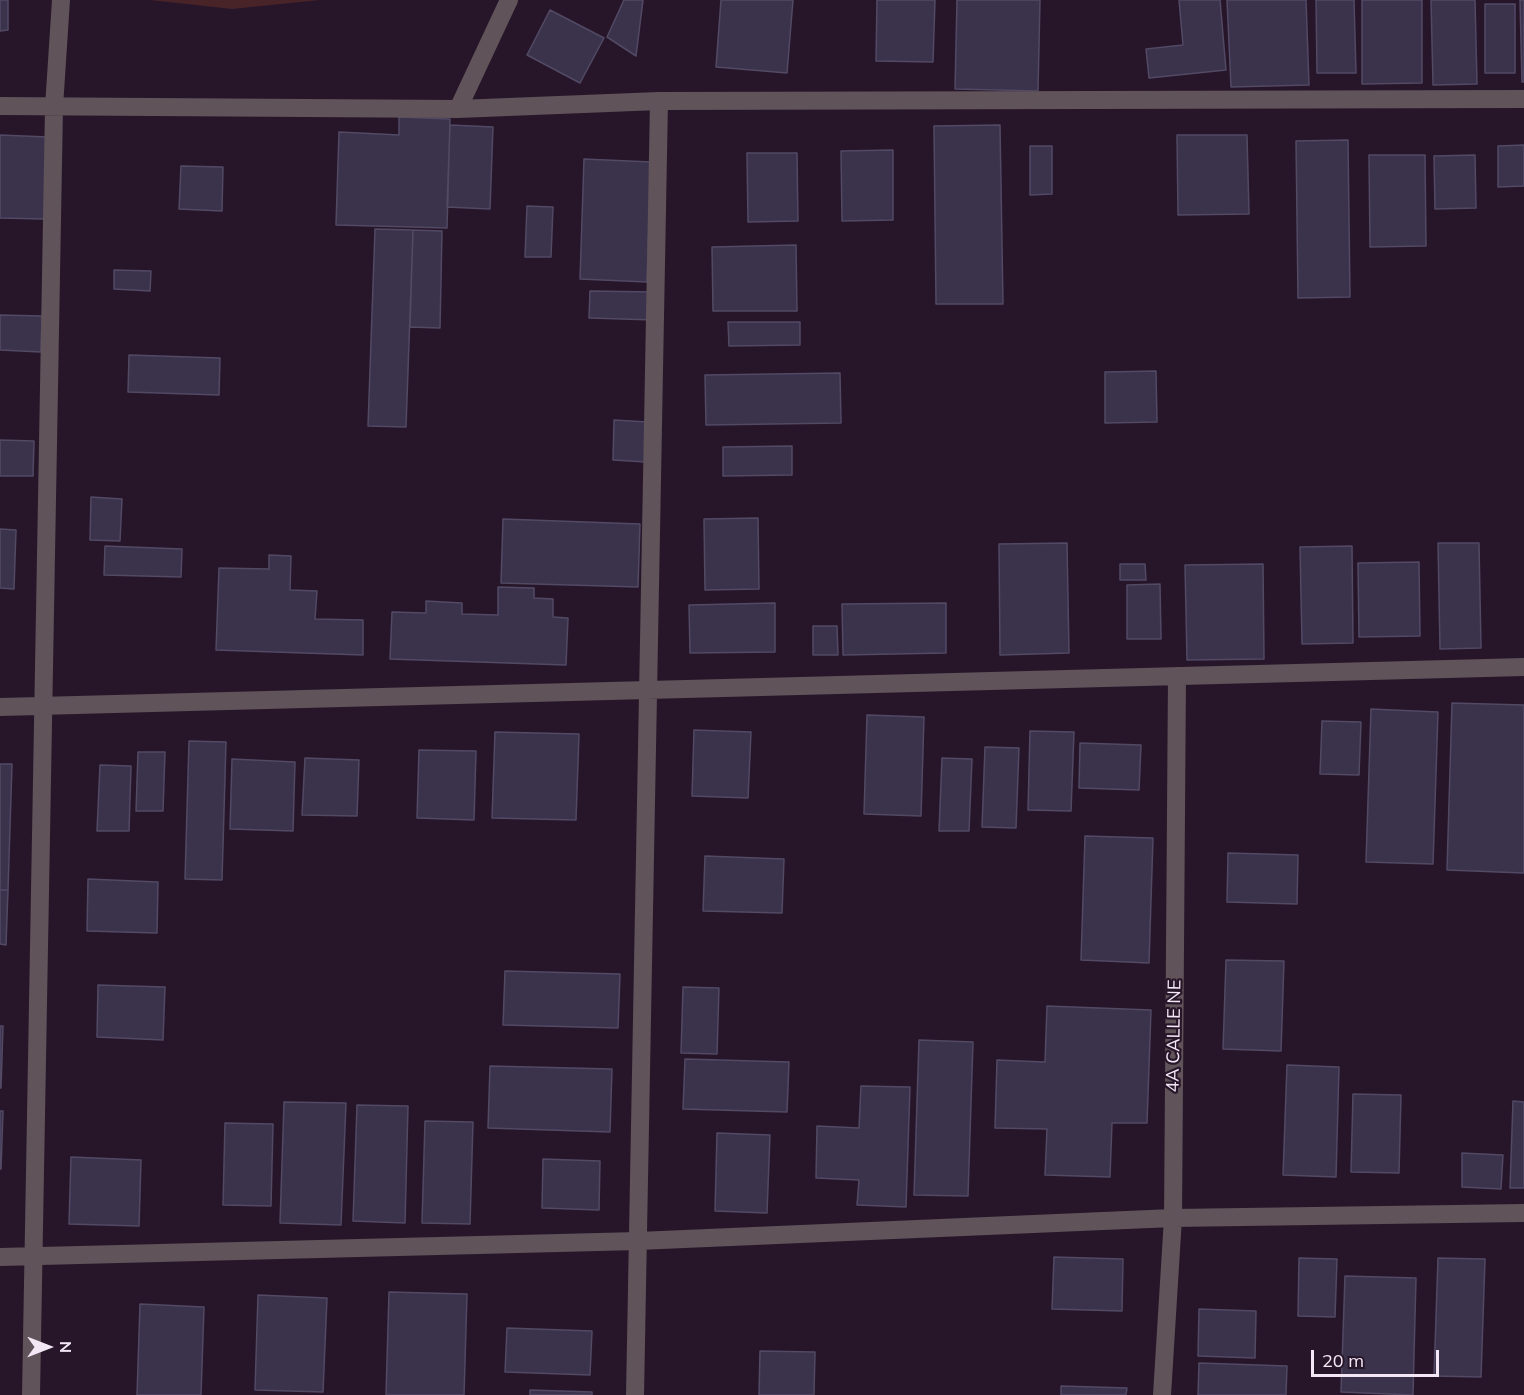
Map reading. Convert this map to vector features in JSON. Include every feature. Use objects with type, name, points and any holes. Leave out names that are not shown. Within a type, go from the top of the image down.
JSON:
[{"type":"street","points":[[31,1395],[54,107],[61,0]]},
{"type":"street","points":[[458,109],[509,0]]},
{"type":"street","points":[[0,106],[458,109],[659,101],[1524,99]]},
{"type":"street","points":[[635,1395],[659,101]]},
{"type":"street","points":[[0,707],[1524,667]]},
{"type":"street","name":"4A CALLE NE","points":[[1162,1395],[1173,1218],[1178,676]]},
{"type":"street","points":[[0,1257],[638,1241],[1173,1218],[1524,1213]]},
{"type":"shaded area","points":[[150,0],[320,0],[232,9]]},
{"type":"building","points":[[0,0],[8,0],[8,30],[0,31]]},
{"type":"building","points":[[624,0],[643,0],[636,56],[607,37]]},
{"type":"building","points":[[721,0],[793,0],[787,73],[716,67]]},
{"type":"building","points":[[877,0],[935,0],[933,62],[876,61]]},
{"type":"building","points":[[957,0],[1040,0],[1038,91],[955,89]]},
{"type":"building","points":[[1179,0],[1220,0],[1226,70],[1149,78],[1146,49],[1183,45]]},
{"type":"building","points":[[1227,0],[1306,0],[1309,85],[1231,87]]},
{"type":"building","points":[[1316,0],[1354,0],[1356,73],[1317,73]]},
{"type":"building","points":[[1362,0],[1422,0],[1422,83],[1362,84]]},
{"type":"building","points":[[1431,0],[1475,0],[1477,84],[1433,85]]},
{"type":"building","points":[[1520,0],[1524,0],[1524,82],[1522,82]]},
{"type":"building","points":[[1485,4],[1515,4],[1515,73],[1485,73]]},
{"type":"building","points":[[550,10],[604,38],[580,83],[527,55]]},
{"type":"building","points":[[399,117],[450,119],[447,228],[336,225],[339,132],[399,135]]},
{"type":"building","points":[[450,125],[493,127],[490,209],[447,207]]},
{"type":"building","points":[[1000,125],[1003,304],[936,304],[934,126]]},
{"type":"building","points":[[0,135],[47,137],[44,219],[0,218]]},
{"type":"building","points":[[1177,135],[1247,135],[1249,214],[1178,215]]},
{"type":"building","points":[[1348,140],[1350,297],[1298,298],[1296,141]]},
{"type":"building","points":[[1524,145],[1524,186],[1498,187],[1498,146]]},
{"type":"building","points":[[1030,146],[1052,146],[1052,194],[1030,195]]},
{"type":"building","points":[[893,150],[893,220],[842,221],[841,151]]},
{"type":"building","points":[[747,153],[797,153],[798,221],[748,222]]},
{"type":"building","points":[[1369,155],[1425,155],[1426,246],[1370,247]]},
{"type":"building","points":[[1475,155],[1476,208],[1435,209],[1434,156]]},
{"type":"building","points":[[584,159],[651,162],[647,282],[580,279]]},
{"type":"building","points":[[181,166],[223,167],[222,211],[179,209]]},
{"type":"building","points":[[527,206],[553,207],[551,257],[525,257]]},
{"type":"building","points":[[375,229],[413,230],[406,427],[368,426]]},
{"type":"building","points":[[413,230],[442,231],[440,328],[410,327]]},
{"type":"building","points":[[796,245],[797,311],[713,311],[712,247]]},
{"type":"building","points":[[114,270],[151,271],[150,291],[114,289]]},
{"type":"building","points":[[590,291],[654,292],[654,320],[589,318]]},
{"type":"building","points":[[0,315],[42,316],[41,352],[0,350]]},
{"type":"building","points":[[728,322],[800,322],[800,345],[729,346]]},
{"type":"building","points":[[129,355],[220,358],[219,395],[128,392]]},
{"type":"building","points":[[1156,371],[1157,422],[1105,423],[1105,372]]},
{"type":"building","points":[[840,373],[841,423],[706,425],[705,375]]},
{"type":"building","points":[[614,420],[647,422],[646,462],[613,460]]},
{"type":"building","points":[[0,440],[34,441],[33,476],[0,476]]},
{"type":"building","points":[[792,446],[792,475],[723,476],[723,447]]},
{"type":"building","points":[[91,497],[122,499],[120,541],[90,540]]},
{"type":"building","points":[[758,518],[759,589],[705,590],[704,519]]},
{"type":"building","points":[[503,519],[640,524],[638,587],[501,583]]},
{"type":"building","points":[[0,529],[16,530],[14,589],[0,588]]},
{"type":"building","points":[[1067,543],[1069,653],[1000,655],[999,544]]},
{"type":"building","points":[[1438,543],[1479,543],[1481,648],[1440,649]]},
{"type":"building","points":[[105,546],[182,549],[181,577],[104,575]]},
{"type":"building","points":[[1352,546],[1353,643],[1302,644],[1300,547]]},
{"type":"building","points":[[269,555],[291,556],[290,590],[317,591],[315,619],[363,620],[363,655],[216,650],[219,568],[269,569]]},
{"type":"building","points":[[1419,562],[1420,636],[1359,637],[1358,563]]},
{"type":"building","points":[[1120,564],[1145,564],[1146,580],[1120,580]]},
{"type":"building","points":[[1263,564],[1264,659],[1187,660],[1185,565]]},
{"type":"building","points":[[1160,584],[1161,639],[1127,639],[1127,585]]},
{"type":"building","points":[[498,587],[534,588],[534,598],[553,599],[553,617],[568,618],[566,665],[390,659],[392,612],[426,613],[426,601],[462,603],[462,614],[498,615]]},
{"type":"building","points":[[775,603],[775,652],[690,653],[689,605]]},
{"type":"building","points":[[946,603],[946,653],[843,655],[842,604]]},
{"type":"building","points":[[813,626],[837,626],[838,655],[813,655]]},
{"type":"building","points":[[1452,703],[1524,705],[1524,873],[1447,870]]},
{"type":"building","points":[[1371,709],[1438,712],[1433,864],[1366,862]]},
{"type":"building","points":[[867,715],[924,717],[921,816],[864,814]]},
{"type":"building","points":[[1322,721],[1361,722],[1359,775],[1320,774]]},
{"type":"building","points":[[694,730],[751,732],[748,798],[692,796]]},
{"type":"building","points":[[1030,731],[1074,732],[1071,811],[1028,810]]},
{"type":"building","points":[[495,732],[579,734],[576,820],[492,818]]},
{"type":"building","points":[[189,741],[226,742],[222,880],[185,879]]},
{"type":"building","points":[[1080,743],[1141,745],[1139,790],[1079,788]]},
{"type":"building","points":[[985,747],[1019,748],[1016,828],[982,827]]},
{"type":"building","points":[[419,750],[476,751],[474,820],[417,818]]},
{"type":"building","points":[[138,752],[165,752],[163,811],[136,811]]},
{"type":"building","points":[[305,758],[359,760],[357,816],[302,815]]},
{"type":"building","points":[[942,758],[972,759],[969,831],[939,831]]},
{"type":"building","points":[[232,759],[295,762],[293,831],[230,829]]},
{"type":"building","points":[[0,764],[12,764],[8,890],[0,890]]},
{"type":"building","points":[[100,765],[131,766],[129,831],[97,831]]},
{"type":"building","points":[[1085,836],[1153,838],[1149,963],[1081,960]]},
{"type":"building","points":[[1228,853],[1298,855],[1297,904],[1227,902]]},
{"type":"building","points":[[705,856],[784,859],[782,913],[703,911]]},
{"type":"building","points":[[88,879],[158,882],[157,933],[87,931]]},
{"type":"building","points":[[0,890],[8,890],[6,945],[0,944]]},
{"type":"building","points":[[1226,960],[1284,961],[1281,1051],[1223,1049]]},
{"type":"building","points":[[505,971],[620,974],[618,1028],[503,1025]]},
{"type":"building","points":[[98,985],[165,987],[163,1040],[97,1037]]},
{"type":"building","points":[[683,987],[719,988],[717,1054],[681,1053]]},
{"type":"building","points":[[1047,1006],[1151,1010],[1147,1123],[1112,1123],[1110,1177],[1045,1175],[1047,1129],[995,1128],[997,1060],[1045,1062]]},
{"type":"building","points":[[0,1026],[3,1026],[1,1088],[0,1088]]},
{"type":"building","points":[[919,1040],[973,1042],[968,1196],[914,1195]]},
{"type":"building","points":[[685,1059],[789,1062],[787,1112],[683,1109]]},
{"type":"building","points":[[1287,1065],[1339,1067],[1336,1177],[1283,1175]]},
{"type":"building","points":[[490,1066],[612,1069],[610,1132],[488,1128]]},
{"type":"building","points":[[861,1086],[910,1087],[906,1207],[857,1205],[859,1180],[816,1178],[817,1126],[859,1128]]},
{"type":"building","points":[[1353,1094],[1401,1095],[1399,1173],[1351,1172]]},
{"type":"building","points":[[1513,1101],[1524,1102],[1524,1188],[1510,1188]]},
{"type":"building","points":[[284,1102],[346,1103],[341,1225],[280,1223]]},
{"type":"building","points":[[357,1105],[408,1106],[405,1223],[353,1221]]},
{"type":"building","points":[[0,1111],[3,1111],[1,1169],[0,1169]]},
{"type":"building","points":[[425,1121],[473,1122],[470,1224],[422,1223]]},
{"type":"building","points":[[225,1123],[273,1124],[271,1206],[223,1205]]},
{"type":"building","points":[[717,1133],[770,1135],[767,1213],[715,1211]]},
{"type":"building","points":[[1462,1153],[1503,1155],[1501,1189],[1462,1187]]},
{"type":"building","points":[[71,1157],[141,1160],[139,1226],[69,1224]]},
{"type":"building","points":[[543,1159],[600,1161],[599,1210],[542,1208]]},
{"type":"building","points":[[1054,1257],[1123,1259],[1122,1311],[1052,1309]]},
{"type":"building","points":[[1299,1258],[1337,1259],[1335,1317],[1298,1316]]},
{"type":"building","points":[[1438,1258],[1485,1259],[1481,1377],[1434,1376]]},
{"type":"building","points":[[1345,1276],[1416,1278],[1413,1395],[1341,1392]]},
{"type":"building","points":[[389,1292],[467,1294],[464,1395],[386,1395]]},
{"type":"building","points":[[258,1295],[327,1298],[323,1392],[255,1390]]},
{"type":"building","points":[[140,1304],[204,1307],[201,1395],[137,1395]]},
{"type":"building","points":[[1199,1309],[1256,1311],[1255,1358],[1198,1356]]},
{"type":"building","points":[[507,1328],[592,1331],[590,1375],[505,1372]]},
{"type":"building","points":[[760,1351],[815,1352],[814,1395],[759,1395]]},
{"type":"building","points":[[1199,1363],[1287,1366],[1286,1395],[1198,1395]]},
{"type":"building","points":[[1061,1386],[1127,1388],[1126,1395],[1061,1395]]},
{"type":"building","points":[[530,1390],[592,1392],[592,1395],[530,1395]]}]
